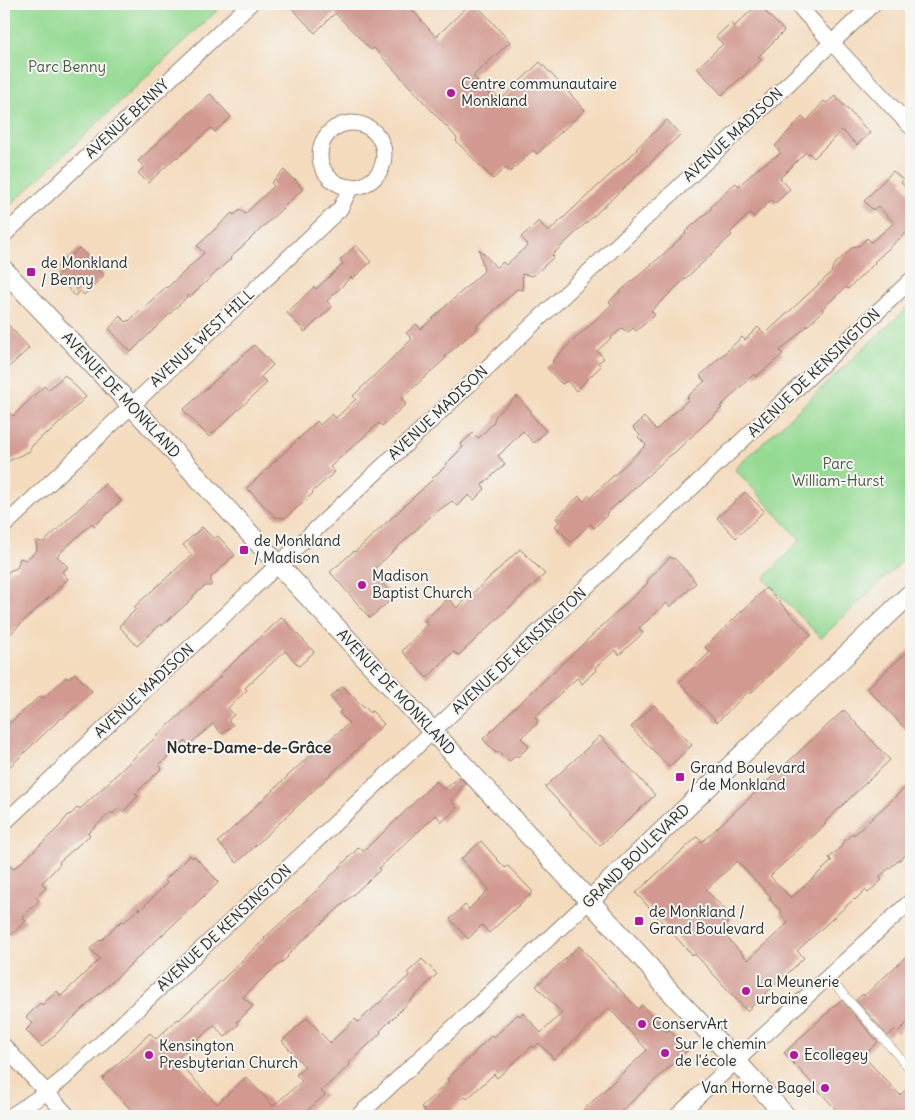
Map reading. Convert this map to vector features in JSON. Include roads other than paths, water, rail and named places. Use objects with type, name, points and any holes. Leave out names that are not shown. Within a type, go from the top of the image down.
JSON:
[{"type":"street","name":"AVENUE BENNY","points":[[4,235],[250,4]]},
{"type":"street","points":[[797,4],[911,127]]},
{"type":"street","name":"AVENUE MADISON","points":[[4,823],[872,4]]},
{"type":"street","points":[[349,123],[360,124],[369,128],[377,135],[382,144],[384,154],[383,164],[378,174],[361,186],[351,187],[340,185],[331,179],[321,161],[320,150],[330,132],[339,126],[349,123]]},
{"type":"street","name":"AVENUE WEST HILL","points":[[4,526],[340,209],[351,187]]},
{"type":"street","name":"AVENUE DE MONKLAND","points":[[4,270],[433,731],[786,1116]]},
{"type":"street","name":"AVENUE DE KENSINGTON","points":[[11,1116],[63,1079],[911,280]]},
{"type":"street","name":"GRAND BOULEVARD","points":[[358,1116],[589,901],[911,592]]},
{"type":"street","points":[[677,1116],[911,901]]},
{"type":"street","points":[[4,1046],[68,1116]]},
{"type":"lane","points":[[828,978],[911,1070]]},
{"type":"place","name":"Centre communautaire Monkland","points":[[451,93]]},
{"type":"place","name":"de Monkland / Benny","points":[[31,272]]},
{"type":"place","name":"de Monkland / Madison","points":[[244,550]]},
{"type":"place","name":"Madison Baptist Church","points":[[362,585]]},
{"type":"place","name":"Grand Boulevard / de Monkland","points":[[680,777]]},
{"type":"place","name":"de Monkland / Grand Boulevard","points":[[639,921]]},
{"type":"place","name":"La Meunerie urbaine","points":[[746,991]]},
{"type":"place","name":"ConservArt","points":[[642,1024]]},
{"type":"place","name":"Sur le chemin de l'école","points":[[665,1053]]},
{"type":"place","name":"Kensington Presbyterian Church","points":[[149,1055]]},
{"type":"place","name":"Ecollegey","points":[[794,1055]]},
{"type":"place","name":"Van Horne Bagel","points":[[825,1088]]},
{"type":"district","name":"Notre-Dame-de-Grâce","points":[[249,747]]},
{"type":"park label","name":"Parc Benny","points":[[67,67]]},
{"type":"park label","name":"Parc William-Hurst","points":[[838,472]]}]
